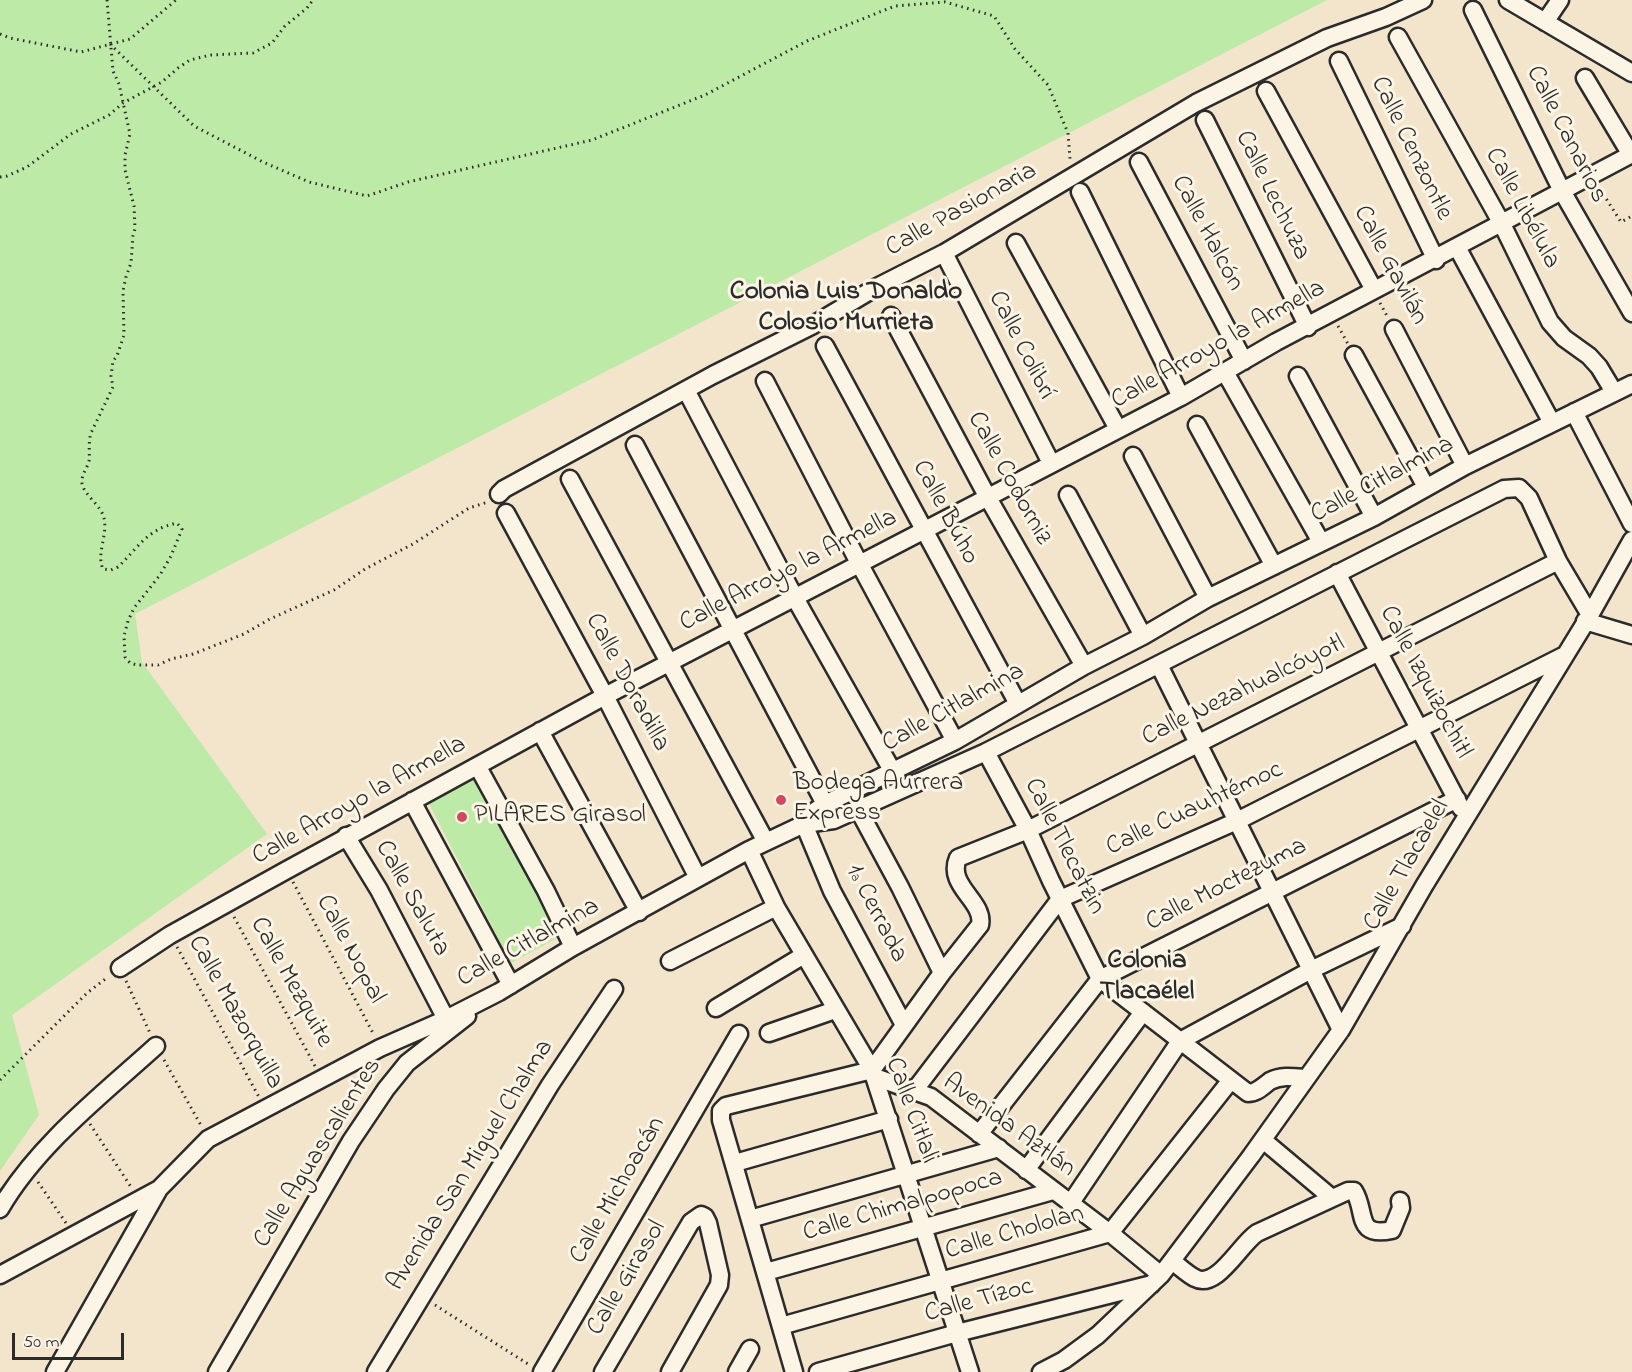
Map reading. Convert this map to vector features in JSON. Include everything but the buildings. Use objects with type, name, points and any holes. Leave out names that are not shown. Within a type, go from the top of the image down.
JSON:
[{"type":"street","name":"Calle Pasionaria","points":[[494,498],[504,489],[686,390],[813,325],[875,288],[1076,185],[1196,103],[1327,38],[1386,17],[1423,0]]},
{"type":"street","points":[[1508,0],[1632,73]]},
{"type":"street","points":[[1545,22],[1560,0]]},
{"type":"street","name":"Calle Canarios","points":[[1473,10],[1562,191],[1632,313]]},
{"type":"street","name":"Calle Libélula","points":[[1398,37],[1502,224],[1550,322],[1564,338],[1589,356],[1599,367],[1614,392]]},
{"type":"street","name":"Calle Cenzontle","points":[[1339,61],[1436,260]]},
{"type":"street","points":[[1585,78],[1631,154]]},
{"type":"street","name":"Calle Gavilán","points":[[1266,91],[1374,290]]},
{"type":"street","name":"Calle Lechuza","points":[[1205,120],[1308,327]]},
{"type":"street","name":"Calle Arroyo la Armella","points":[[120,968],[170,935],[227,905],[285,870],[478,767],[540,731],[987,496],[1181,397],[1374,290],[1436,260],[1456,247],[1631,154]]},
{"type":"street","name":"Calle Halcón","points":[[1139,162],[1244,361]]},
{"type":"street","points":[[1076,185],[1181,397]]},
{"type":"street","points":[[1016,243],[1118,429]]},
{"type":"street","name":"Calle Cenzontle","points":[[1456,247],[1552,423]]},
{"type":"street","name":"Calle Colibrí","points":[[944,253],[1052,463]]},
{"type":"street","name":"Calle Codorniz","points":[[891,316],[987,496],[1084,666]]},
{"type":"street","name":"Calle Gavilán","points":[[1394,330],[1465,466]]},
{"type":"street","name":"Calle Búho","points":[[825,346],[1018,704]]},
{"type":"street","points":[[1354,355],[1426,487]]},
{"type":"street","points":[[1225,372],[1321,542]]},
{"type":"street","points":[[1298,376],[1374,517]]},
{"type":"street","points":[[765,381],[859,563],[955,741]]},
{"type":"street","name":"Calle Citlalmina","points":[[159,1189],[208,1139],[380,1048],[505,988],[573,947],[749,850],[804,824],[814,811],[825,804],[955,741],[1084,666],[1143,636],[1208,598],[1374,517],[1465,466],[1632,384]]},
{"type":"street","points":[[686,390],[795,598],[893,772]]},
{"type":"street","points":[[1574,412],[1632,524]]},
{"type":"street","points":[[1197,425],[1274,566]]},
{"type":"street","points":[[635,445],[825,804]]},
{"type":"street","points":[[1133,456],[1208,598]]},
{"type":"street","points":[[570,479],[766,842]]},
{"type":"street","points":[[804,824],[834,820],[986,752],[1504,489],[1519,488],[1529,498],[1587,618],[1632,635]]},
{"type":"street","points":[[1068,495],[1143,636]]},
{"type":"street","name":"Calle Doradilla","points":[[506,513],[605,696],[698,878]]},
{"type":"street","name":"Calle Tlacaelel","points":[[1041,1372],[1098,1335],[1157,1279],[1263,1140],[1341,1030],[1632,540]]},
{"type":"street","name":"Calle Nezahualcóyotl","points":[[942,973],[980,925],[981,918],[956,874],[954,866],[958,858],[1028,830],[1558,561]]},
{"type":"street","name":"Calle Izquizochitl","points":[[1336,573],[1466,817]]},
{"type":"street","name":"Calle Cuauhtémoc","points":[[914,1091],[1060,899],[1237,822],[1564,655]]},
{"type":"street","points":[[1160,665],[1341,1030]]},
{"type":"street","points":[[540,731],[639,912]]},
{"type":"street","name":"Calle Tlecatzin","points":[[986,752],[1028,830],[1100,980],[1248,1093],[1253,1093],[1272,1080],[1285,1076],[1306,1078]]},
{"type":"street","points":[[478,767],[546,891],[573,947]]},
{"type":"street","name":"Calle Moctezuma","points":[[979,1134],[1100,980],[1456,799]]},
{"type":"street","points":[[412,801],[505,988]]},
{"type":"street","points":[[794,1372],[721,1120],[721,1111],[726,1106],[873,1073],[942,973],[900,887],[858,809]]},
{"type":"street","name":"1ª Cerrada","points":[[804,824],[832,891],[904,1025]]},
{"type":"street","name":"Calle Saluta","points":[[346,836],[379,890],[446,1018]]},
{"type":"street","name":"Calle Citlali","points":[[749,850],[776,907],[873,1073],[970,1372]]},
{"type":"street","points":[[670,961],[776,907]]},
{"type":"street","points":[[1070,1204],[1180,1041],[1311,970],[1402,926]]},
{"type":"street","points":[[716,1008],[804,955]]},
{"type":"street","name":"Calle Aguascalientes","points":[[217,1372],[351,1141],[386,1089],[407,1063],[505,988]]},
{"type":"street","name":"Avenida San Miguel Chalma","points":[[376,1372],[550,1085],[614,989]]},
{"type":"street","points":[[769,1033],[835,1010]]},
{"type":"street","points":[[1026,1170],[1143,1012]]},
{"type":"street","name":"Calle Michoacán","points":[[537,1369],[739,1034]]},
{"type":"street","points":[[0,1209],[28,1168],[83,1113],[156,1046]]},
{"type":"street","name":"Avenida Aztlán","points":[[873,1073],[931,1097],[1110,1233],[1157,1279]]},
{"type":"street","name":"Calle Chololan","points":[[781,1326],[1110,1233],[1231,1080]]},
{"type":"street","points":[[735,1163],[889,1119]]},
{"type":"street","points":[[1263,1140],[1332,1198]]},
{"type":"street","points":[[750,1219],[999,1148]]},
{"type":"street","points":[[0,1275],[159,1189]]},
{"type":"street","points":[[55,1372],[159,1189]]},
{"type":"street","name":"Calle Chimalpopoca","points":[[766,1272],[1053,1191]]},
{"type":"street","points":[[1172,1261],[1197,1280],[1209,1280],[1218,1275],[1248,1239],[1348,1191],[1354,1191],[1358,1197],[1362,1221],[1369,1229],[1385,1232],[1392,1230],[1401,1208],[1400,1201]]},
{"type":"street","name":"Calle Girasol","points":[[603,1372],[691,1222],[701,1215],[708,1223],[720,1275],[720,1285],[670,1372]]},
{"type":"street","name":"Calle Tízoc","points":[[818,1372],[1157,1279]]},
{"type":"street","points":[[737,1372],[750,1349]]},
{"type":"path","points":[[107,0],[113,71],[119,84],[130,134],[125,155],[125,170],[135,206],[135,229],[131,263],[123,291],[124,335],[117,356],[112,361],[112,387],[91,433],[88,462],[82,475],[82,482],[83,489],[98,505],[104,518],[105,539],[100,562],[103,569],[111,570],[117,567],[148,535],[162,527],[177,523],[182,529],[160,575],[128,621],[124,636],[125,657],[130,663],[137,665],[158,665],[171,658],[193,654],[244,634],[270,619],[334,590],[365,569],[432,532],[469,508],[494,498]]},
{"type":"path","points":[[0,34],[81,52],[130,39],[176,0]]},
{"type":"path","points":[[0,177],[27,167],[71,134],[109,115],[123,103],[154,87],[190,60],[210,55],[253,53],[272,43],[285,26],[313,0]]},
{"type":"path","points":[[110,44],[194,126],[263,162],[309,182],[367,196],[408,182],[592,140],[705,95],[807,41],[895,6],[945,2],[994,16],[1015,49],[1048,85],[1068,134],[1076,185]]},
{"type":"path","points":[[1592,175],[1621,222],[1632,216]]},
{"type":"path","name":"Calle Gavilán","points":[[1374,290],[1394,330]]},
{"type":"path","points":[[1331,314],[1354,355]]},
{"type":"path","name":"Calle Nopal","points":[[285,870],[380,1048]]},
{"type":"path","name":"Calle Mezquite","points":[[227,905],[322,1078]]},
{"type":"path","name":"Calle Mazorquilla","points":[[170,935],[265,1108]]},
{"type":"path","points":[[0,1080],[87,993],[120,968]]},
{"type":"path","points":[[83,1113],[139,1199]]},
{"type":"path","points":[[28,1168],[75,1235]]},
{"type":"path","points":[[420,1297],[537,1369]]},
{"type":"green space","points":[[0,0],[1327,0],[135,614],[142,662],[267,834],[12,1015],[39,1115],[0,1171]]},
{"type":"green space","points":[[473,775],[561,936],[511,963],[427,800]]},
{"type":"place","name":"Bodega Aurrera Express","points":[[781,800]]},
{"type":"place","name":"PILARES Girasol","points":[[462,817]]},
{"type":"district","name":"Colonia Luis Donaldo Colosio Murrieta","points":[[846,310]]},
{"type":"district","name":"Colonia Tlacaélel","points":[[1147,978]]}]
